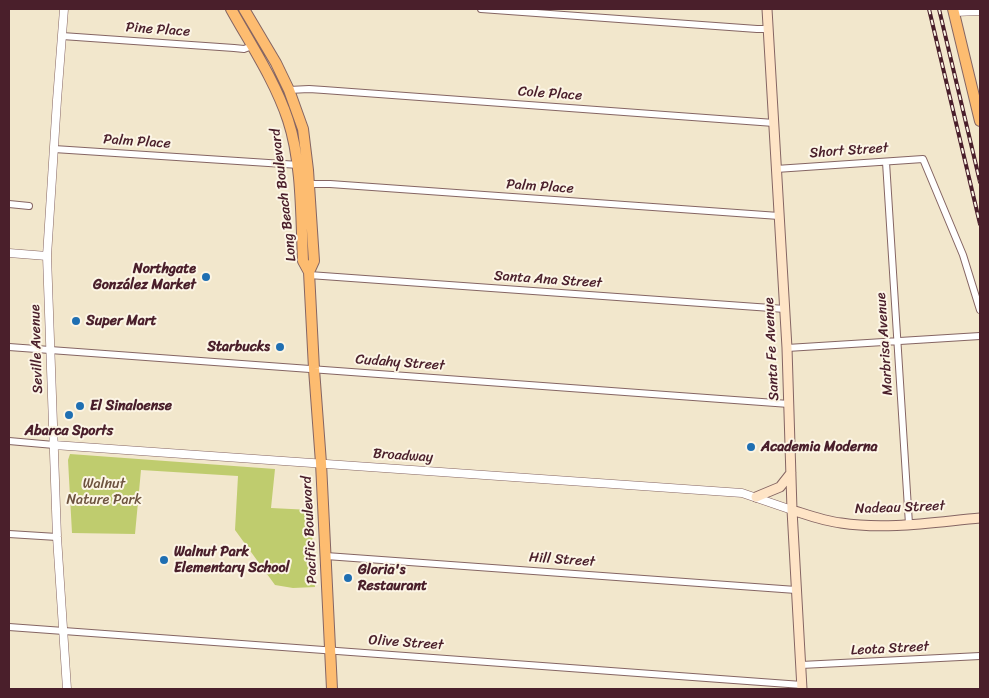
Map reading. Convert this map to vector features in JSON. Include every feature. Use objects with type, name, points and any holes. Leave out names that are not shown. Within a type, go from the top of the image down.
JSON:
[{"type":"main road","name":"Long Beach Boulevard","points":[[231,9],[266,71],[288,119],[297,165],[304,185],[314,261],[309,274],[314,369]]},
{"type":"main road","name":"Long Beach Boulevard","points":[[244,9],[289,90],[303,129],[308,165],[304,185]]},
{"type":"main road","name":"Santa Fe Avenue","points":[[767,9],[785,309],[792,510],[802,687]]},
{"type":"main road","points":[[954,10],[980,121]]},
{"type":"main road","name":"Pacific Boulevard","points":[[314,369],[321,463],[332,689]]},
{"type":"main road","points":[[756,496],[780,487],[791,473]]},
{"type":"main road","name":"Nadeau Street","points":[[792,510],[842,524],[909,524],[980,518]]},
{"type":"street","name":"Seville Avenue","points":[[64,9],[47,256],[57,537],[67,689]]},
{"type":"street","points":[[481,9],[769,29]]},
{"type":"street","points":[[954,10],[980,11]]},
{"type":"street","name":"Pine Place","points":[[62,36],[234,48],[252,46]]},
{"type":"street","name":"Cole Place","points":[[289,90],[309,88],[774,123]]},
{"type":"street","name":"Palm Place","points":[[54,148],[308,165]]},
{"type":"street","name":"Short Street","points":[[776,169],[923,159],[964,255],[980,310]]},
{"type":"street","name":"Marbrisa Avenue","points":[[886,162],[909,524]]},
{"type":"street","name":"Palm Place","points":[[304,185],[330,184],[779,216]]},
{"type":"street","points":[[9,204],[29,206]]},
{"type":"street","points":[[9,253],[47,256]]},
{"type":"street","name":"Santa Ana Street","points":[[309,274],[785,309]]},
{"type":"street","points":[[787,348],[980,336]]},
{"type":"street","name":"Cudahy Street","points":[[9,347],[788,404]]},
{"type":"street","name":"Broadway","points":[[9,441],[733,493],[756,496],[792,510]]},
{"type":"street","points":[[9,534],[57,537]]},
{"type":"street","name":"Hill Street","points":[[326,556],[796,590]]},
{"type":"street","name":"Olive Street","points":[[9,627],[802,687]]},
{"type":"street","name":"Leota Street","points":[[801,666],[980,656]]},
{"type":"green space","name":"Walnut Nature Park","points":[[70,454],[275,469],[271,508],[311,510],[315,587],[293,588],[275,585],[235,530],[238,476],[141,470],[135,534],[72,533],[68,460]]},
{"type":"railway","points":[[929,9],[980,224]]},
{"type":"railway","points":[[939,9],[980,182]]},
{"type":"place","name":"Northgate González Market","points":[[206,277]]},
{"type":"place","name":"Super Mart","points":[[76,321]]},
{"type":"place","name":"Starbucks","points":[[280,347]]},
{"type":"place","name":"El Sinaloense","points":[[80,406]]},
{"type":"place","name":"Abarca Sports","points":[[69,415]]},
{"type":"place","name":"Academia Moderna","points":[[751,447]]},
{"type":"place","name":"Walnut Park Elementary School","points":[[164,560]]},
{"type":"place","name":"Gloria's Restaurant","points":[[348,578]]}]
